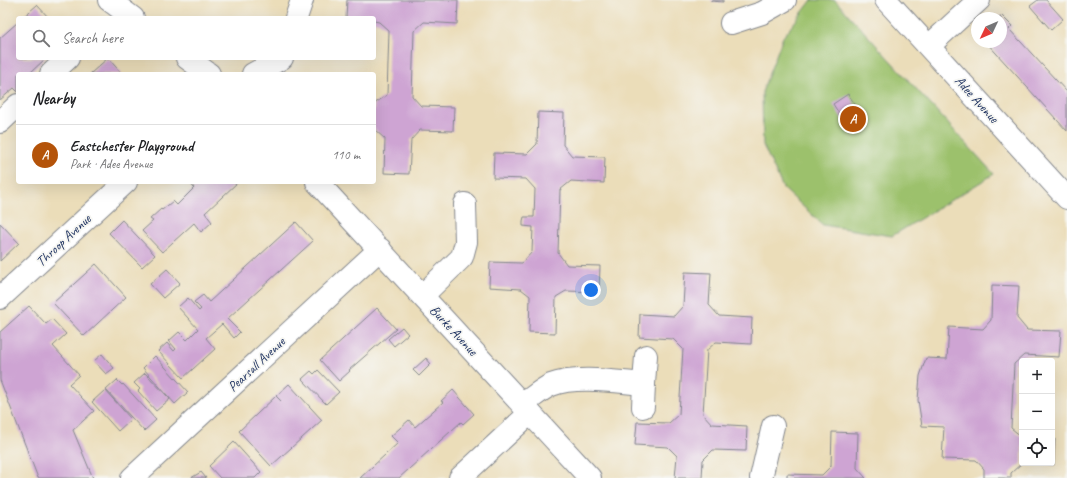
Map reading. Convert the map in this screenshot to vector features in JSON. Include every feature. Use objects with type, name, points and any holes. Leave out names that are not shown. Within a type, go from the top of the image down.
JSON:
[{"type":"street","points":[[109,0],[130,16]]},
{"type":"street","points":[[297,16],[302,0]]},
{"type":"street","points":[[731,23],[762,13],[785,0]]},
{"type":"street","name":"Adee Avenue","points":[[886,0],[1067,198]]},
{"type":"street","points":[[929,46],[979,0]]},
{"type":"street","points":[[53,72],[66,60]]},
{"type":"street","points":[[190,60],[206,72]]},
{"type":"street","points":[[257,72],[278,60]]},
{"type":"street","points":[[0,122],[16,107]]},
{"type":"street","name":"Throop Avenue","points":[[0,298],[124,184]]},
{"type":"street","name":"Burke Avenue","points":[[319,184],[423,295],[590,478]]},
{"type":"street","points":[[423,295],[462,257],[466,242],[465,204]]},
{"type":"street","name":"Pearsall Avenue","points":[[132,478],[380,249]]},
{"type":"street","points":[[643,407],[646,356]]},
{"type":"street","points":[[460,478],[551,385],[571,381],[606,381],[644,384]]},
{"type":"street","points":[[761,478],[773,426]]},
{"type":"green space","points":[[812,0],[835,0],[994,174],[892,236],[823,225],[783,188],[763,145],[762,92],[783,37]]},
{"type":"building","points":[[347,0],[458,0],[457,24],[424,22],[414,31],[412,96],[421,106],[454,107],[453,131],[420,130],[411,140],[409,174],[384,173],[385,139],[376,131],[376,103],[387,95],[389,31],[379,22],[376,21],[376,16],[346,16]]},
{"type":"building","points":[[723,0],[723,2],[711,1]]},
{"type":"building","points":[[1038,0],[1046,0],[1063,19],[1051,30],[1030,6]]},
{"type":"building","points":[[37,5],[47,16],[24,16]]},
{"type":"building","points":[[1007,21],[1012,26],[1009,29],[1067,92],[1067,131],[991,48],[1007,48]]},
{"type":"building","points":[[16,24],[16,60],[44,60],[31,72],[16,72],[16,90],[14,88],[0,100],[0,38]]},
{"type":"building","points":[[106,60],[110,60],[120,72],[92,72]]},
{"type":"building","points":[[848,94],[858,109],[843,120],[833,104]]},
{"type":"building","points":[[538,112],[564,113],[563,145],[572,156],[605,157],[604,183],[571,181],[560,190],[558,253],[567,265],[600,266],[599,292],[566,291],[556,297],[555,333],[529,332],[530,296],[521,289],[489,287],[490,262],[522,263],[532,252],[533,227],[523,226],[523,221],[524,217],[534,217],[535,189],[526,179],[493,178],[494,153],[527,154],[537,144]]},
{"type":"building","points":[[191,184],[236,184],[205,213],[212,222],[201,232],[194,223],[162,252],[142,231],[153,221],[150,219],[161,209],[162,210],[173,201],[177,205],[194,188]]},
{"type":"building","points":[[122,220],[155,255],[142,267],[109,233]]},
{"type":"building","points":[[296,222],[313,241],[227,319],[240,332],[234,338],[222,324],[206,338],[215,349],[183,378],[158,351],[167,343],[174,351],[176,349],[169,341],[179,332],[187,340],[198,329],[178,307],[188,298],[199,311],[201,309],[194,302],[203,295],[209,302]]},
{"type":"building","points":[[0,223],[19,243],[0,261]]},
{"type":"building","points":[[96,264],[126,297],[84,336],[53,303]]},
{"type":"building","points":[[167,269],[180,283],[163,298],[150,284]]},
{"type":"building","points":[[685,272],[711,273],[709,305],[719,316],[752,318],[751,344],[716,342],[707,350],[703,414],[712,424],[747,426],[746,451],[713,450],[703,460],[702,478],[675,478],[677,456],[668,447],[635,445],[637,422],[669,423],[679,414],[683,349],[673,339],[639,337],[640,314],[674,316],[683,306]]},
{"type":"building","points":[[992,285],[1019,286],[1017,318],[1027,330],[1061,331],[1059,357],[1024,355],[1014,364],[1011,428],[1019,435],[1019,466],[1011,473],[1011,478],[984,478],[984,469],[976,460],[942,459],[944,427],[922,426],[918,400],[920,376],[926,358],[947,359],[949,327],[983,329],[991,320]]},
{"type":"building","points":[[29,306],[46,324],[52,319],[66,334],[53,346],[79,375],[69,384],[94,411],[73,430],[93,478],[38,478],[0,380],[0,332]]},
{"type":"building","points":[[377,308],[396,329],[349,370],[350,371],[339,381],[320,360]]},
{"type":"building","points":[[402,327],[408,334],[394,346],[388,339]]},
{"type":"building","points":[[102,354],[114,368],[106,374],[94,361]]},
{"type":"building","points":[[155,356],[188,392],[175,404],[143,368]]},
{"type":"building","points":[[426,358],[431,364],[419,376],[413,370]]},
{"type":"building","points":[[318,370],[339,392],[326,404],[302,379],[311,371],[314,374]]},
{"type":"building","points":[[145,373],[170,399],[156,411],[138,391],[140,389],[134,383]]},
{"type":"building","points":[[117,380],[122,385],[123,384],[156,420],[144,431],[106,390]]},
{"type":"building","points":[[289,384],[322,420],[271,466],[239,431]]},
{"type":"building","points":[[105,390],[131,419],[118,431],[92,402]]},
{"type":"building","points":[[453,390],[474,414],[463,424],[461,422],[399,478],[360,478],[398,443],[391,436],[409,420],[415,427],[443,402],[441,401]]},
{"type":"building","points":[[832,432],[858,433],[857,468],[866,478],[787,478],[787,474],[822,475],[831,466]]},
{"type":"building","points":[[234,442],[261,472],[255,478],[220,478],[209,466]]},
{"type":"building","points":[[201,472],[206,478],[191,478]]},
{"type":"place","name":"Eastchester Playground","points":[[853,119]]}]
